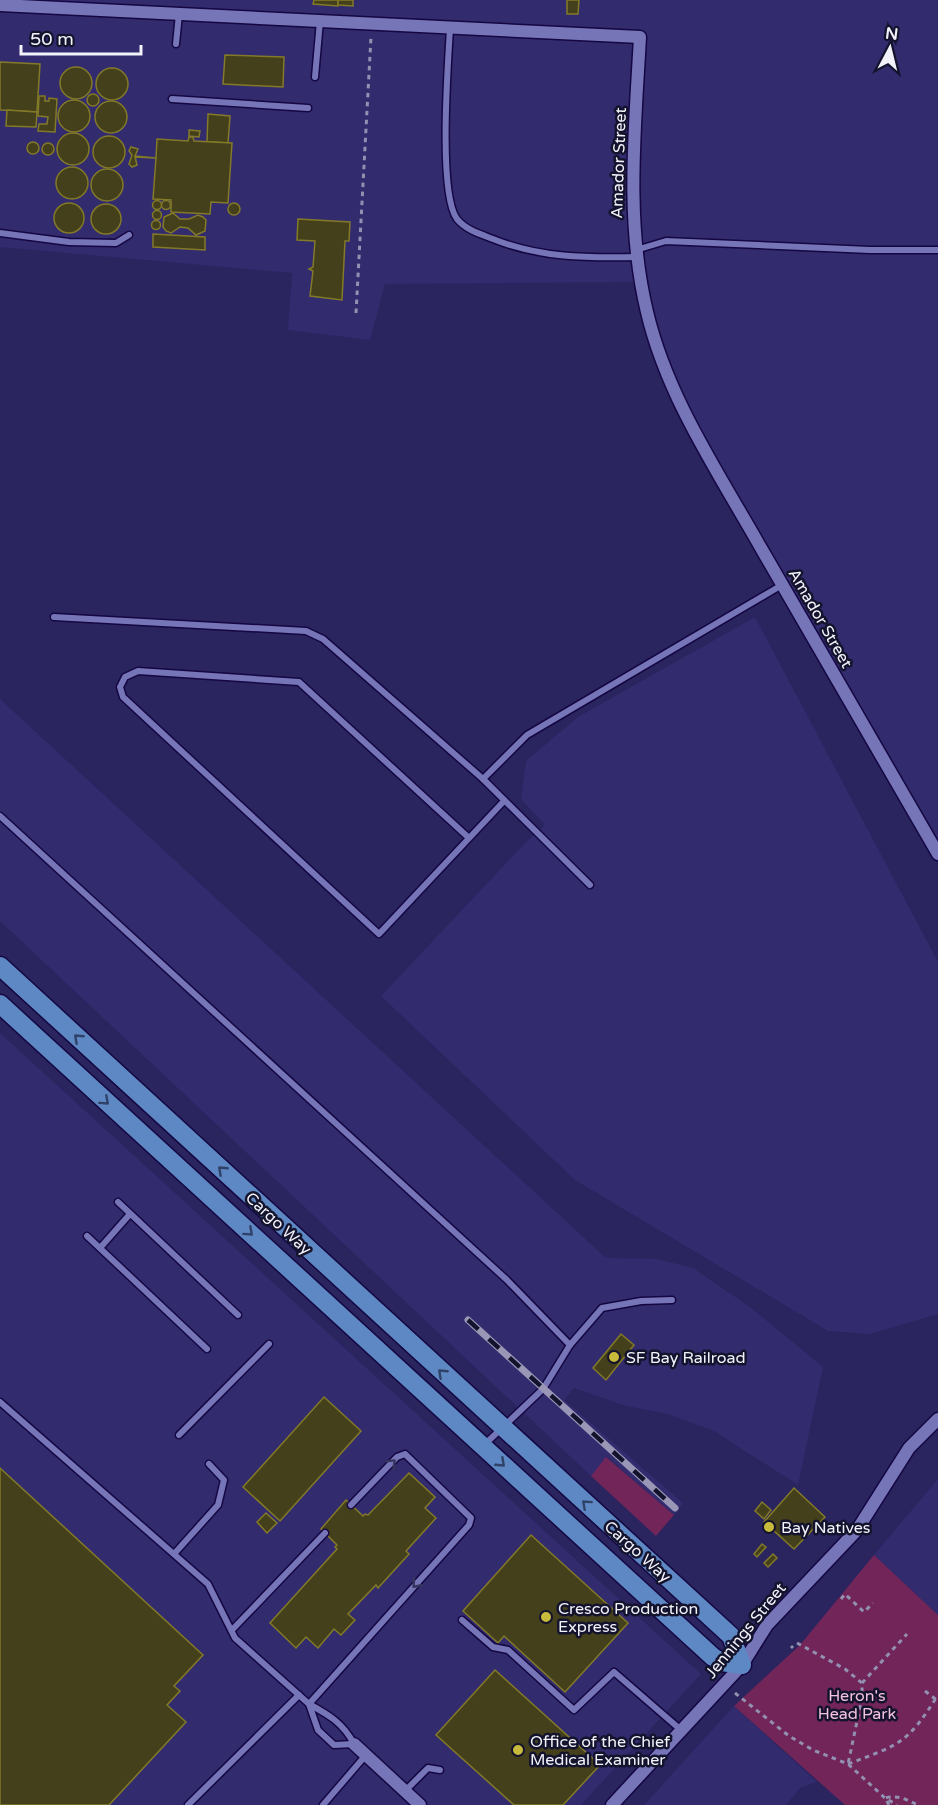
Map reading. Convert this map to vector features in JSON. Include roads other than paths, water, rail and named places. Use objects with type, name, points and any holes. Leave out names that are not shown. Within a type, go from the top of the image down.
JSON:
[{"type":"main road","name":"Cargo Way","points":[[0,966],[731,1636],[742,1665],[722,1662],[713,1657],[0,1005]]},
{"type":"street","name":"Amador Street","points":[[0,5],[102,5],[179,14],[640,37],[632,184],[636,254],[647,313],[678,398],[782,584],[934,838],[938,854]]},
{"type":"street","name":"Jennings Street","points":[[612,1805],[742,1665],[767,1625],[857,1530],[909,1448],[935,1423]]},
{"type":"street","points":[[354,1744],[420,1805]]},
{"type":"lane","points":[[176,44],[179,14]]},
{"type":"lane","points":[[315,76],[320,21]]},
{"type":"lane","points":[[450,27],[447,184],[453,211],[458,220],[478,234],[535,253],[584,258],[636,254],[666,241],[870,250],[938,250]]},
{"type":"lane","points":[[172,99],[308,108]]},
{"type":"lane","points":[[0,233],[69,242],[116,243],[129,235]]},
{"type":"lane","points":[[483,779],[527,735],[782,584]]},
{"type":"lane","points":[[54,617],[306,632],[323,639],[483,779],[590,885]]},
{"type":"lane","points":[[469,838],[299,682],[138,671],[125,677],[120,687],[123,697],[379,934],[504,801]]},
{"type":"lane","points":[[0,816],[498,1272],[570,1345]]},
{"type":"lane","points":[[118,1202],[238,1315]]},
{"type":"lane","points":[[100,1248],[130,1214]]},
{"type":"lane","points":[[87,1236],[207,1349]]},
{"type":"lane","points":[[483,1446],[543,1389],[570,1345],[602,1308],[640,1301],[672,1300]]},
{"type":"lane","points":[[179,1435],[269,1344]]},
{"type":"lane","points":[[0,1402],[208,1584],[235,1638],[309,1704],[331,1715],[346,1729],[354,1744],[334,1745],[318,1730],[309,1704]]},
{"type":"lane","points":[[309,1704],[471,1521],[470,1515],[405,1454],[397,1457],[351,1505]]},
{"type":"lane","points":[[174,1554],[218,1504],[224,1480],[209,1464]]},
{"type":"lane","points":[[232,1630],[325,1533]]},
{"type":"lane","points":[[462,1620],[493,1647],[508,1650],[574,1710],[614,1672],[681,1731]]},
{"type":"lane","points":[[188,1805],[299,1695]]},
{"type":"lane","points":[[323,1805],[366,1755]]},
{"type":"lane","points":[[405,1791],[428,1768],[440,1770]]},
{"type":"railway","points":[[468,1320],[675,1508]]},
{"type":"place","name":"SF Bay Railroad","points":[[614,1357]]},
{"type":"place","name":"Bay Natives","points":[[769,1527]]},
{"type":"place","name":"Cresco Production Express","points":[[546,1617]]},
{"type":"place","name":"Office of the Chief Medical Examiner","points":[[518,1750]]},
{"type":"park label","name":"Heron's Head Park","points":[[857,1704]]}]
